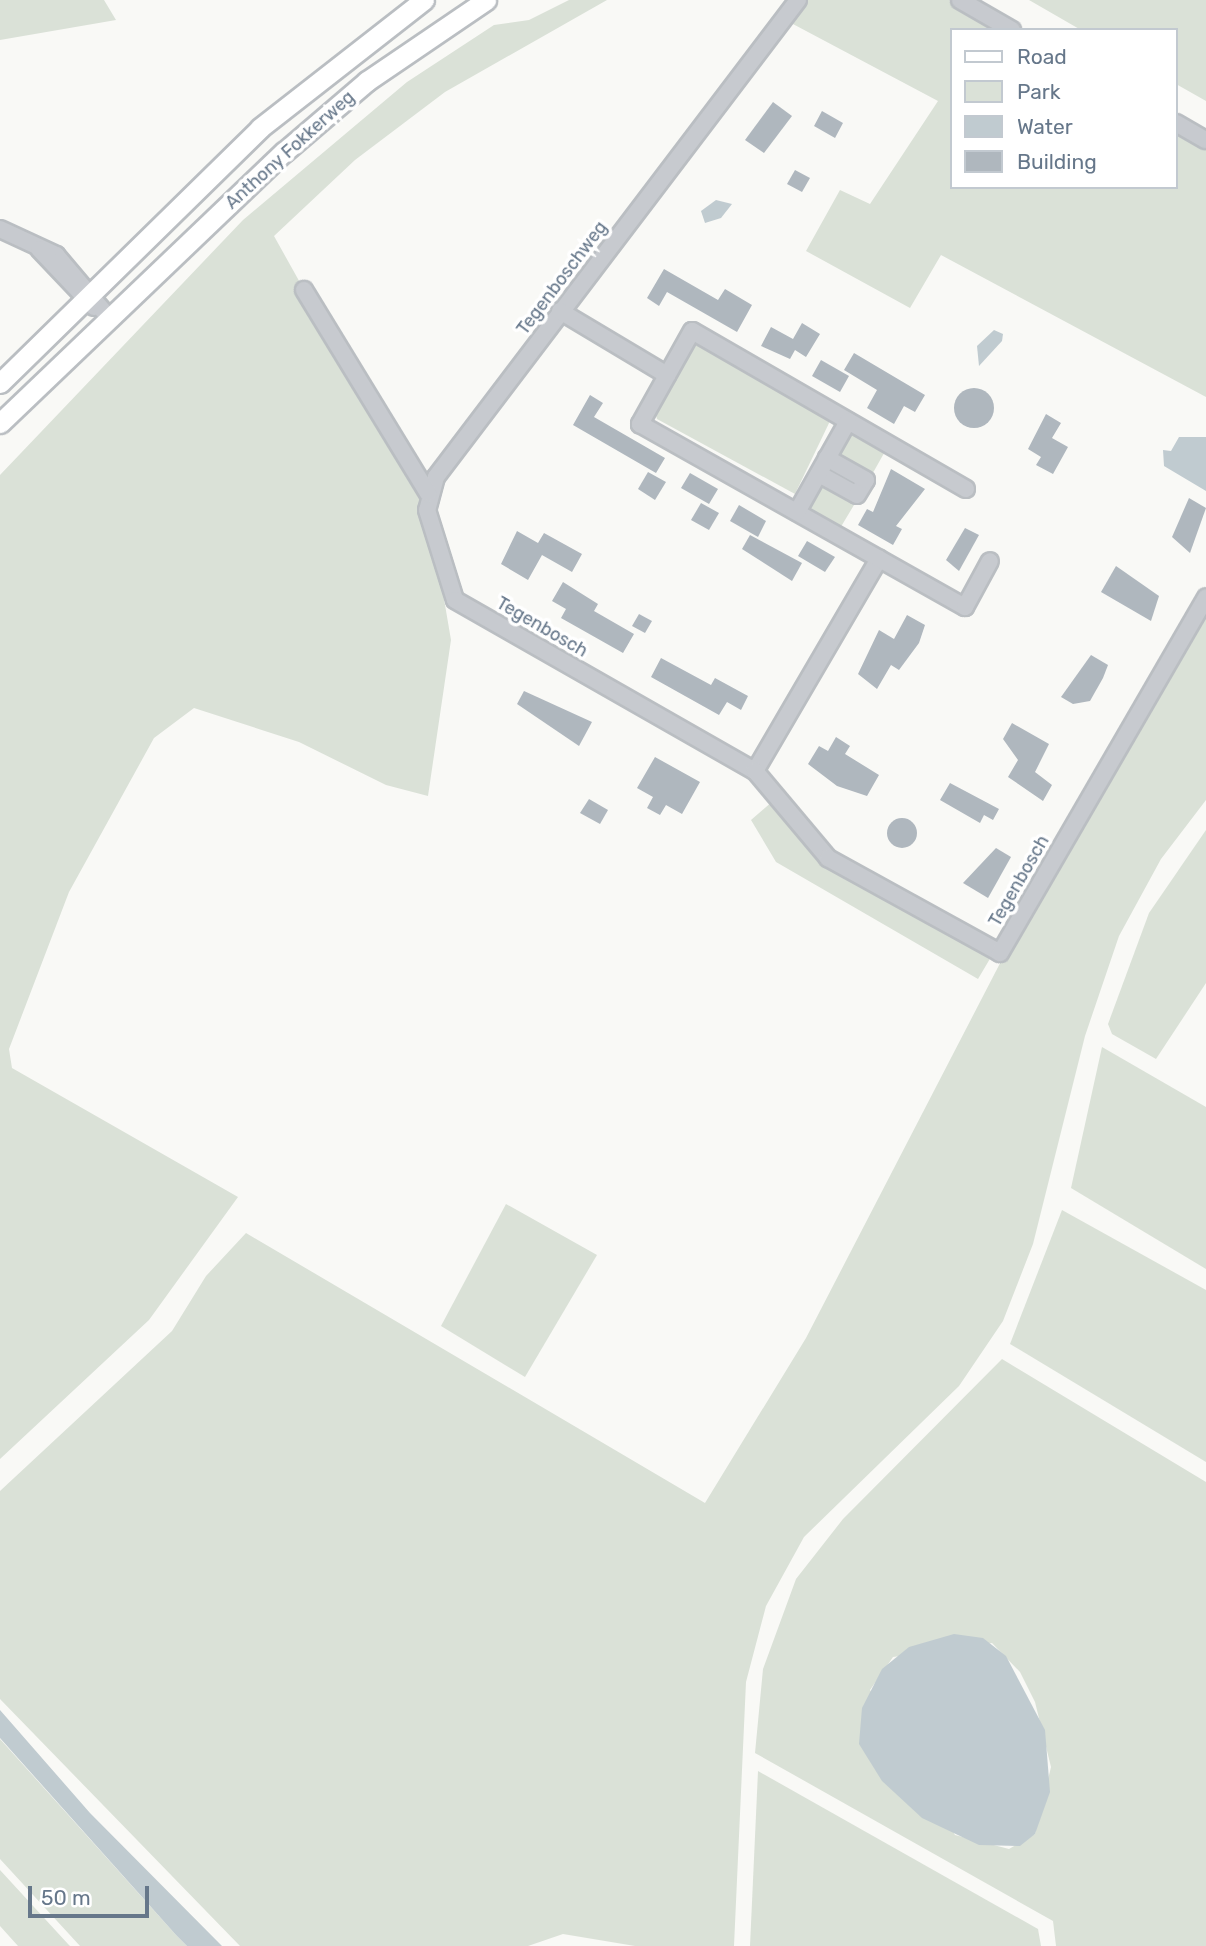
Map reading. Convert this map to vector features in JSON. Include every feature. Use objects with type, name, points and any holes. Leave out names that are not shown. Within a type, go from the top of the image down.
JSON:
[{"type":"main road","name":"Anthony Fokkerweg","points":[[0,383],[260,128],[424,0]]},
{"type":"main road","name":"Anthony Fokkerweg","points":[[0,423],[321,120],[486,0]]},
{"type":"street","name":"Tegenboschweg","points":[[428,493],[560,311],[797,0]]},
{"type":"street","points":[[960,0],[1009,28]]},
{"type":"street","points":[[1178,124],[1206,140]]},
{"type":"street","points":[[0,229],[56,255],[110,319]]},
{"type":"street","points":[[304,290],[428,493]]},
{"type":"street","points":[[560,311],[667,375]]},
{"type":"street","points":[[966,489],[692,331],[640,424],[965,607],[990,561]]},
{"type":"street","points":[[797,512],[848,421]]},
{"type":"street","points":[[819,474],[856,495],[866,480],[827,458]]},
{"type":"street","name":"Tegenbosch","points":[[428,493],[455,600],[755,771],[828,858],[1000,953],[1206,597]]},
{"type":"street","points":[[755,771],[879,559]]},
{"type":"green space","points":[[0,0],[104,0],[116,20],[0,40]]},
{"type":"green space","points":[[569,0],[607,0],[445,92],[355,160],[274,236],[418,494],[436,552],[451,640],[428,796],[386,785],[299,742],[194,708],[154,738],[69,892],[9,1049],[12,1068],[238,1197],[149,1320],[0,1459],[0,475],[243,220],[407,82],[494,25],[529,20]]},
{"type":"green space","points":[[807,0],[949,0],[998,28],[950,28],[950,189],[1178,189],[1178,131],[1206,147],[1206,397],[941,255],[910,308],[806,251],[840,190],[870,204],[938,101],[791,23]]},
{"type":"green space","points":[[1029,0],[1206,0],[1206,101],[1178,85],[1178,28],[1078,28]]},
{"type":"green space","points":[[700,345],[830,421],[795,494],[657,419],[655,412],[693,346]]},
{"type":"green space","points":[[858,433],[887,448],[870,478],[839,461],[847,436]]},
{"type":"green space","points":[[826,483],[857,500],[839,530],[813,514],[810,504]]},
{"type":"green space","points":[[1206,604],[1206,800],[1161,859],[1119,936],[1085,1036],[1033,1244],[1003,1321],[959,1386],[804,1537],[766,1606],[746,1682],[734,1946],[635,1946],[563,1934],[528,1946],[240,1946],[0,1699],[0,1491],[172,1331],[206,1276],[246,1233],[705,1503],[806,1338],[1010,944]]},
{"type":"green space","points":[[773,801],[825,863],[991,957],[978,979],[776,862],[751,820]]},
{"type":"green space","points":[[1206,830],[1206,983],[1156,1059],[1112,1034],[1108,1024],[1149,913]]},
{"type":"green space","points":[[1102,1047],[1206,1107],[1206,1269],[1071,1188]]},
{"type":"green space","points":[[506,1204],[597,1255],[525,1377],[441,1326]]},
{"type":"green space","points":[[1062,1210],[1206,1290],[1206,1462],[1010,1344]]},
{"type":"green space","points":[[1002,1359],[1206,1482],[1206,1946],[1056,1946],[1053,1921],[755,1753],[763,1669],[796,1579],[843,1519]],"holes":[[[992,1643],[1020,1672],[1035,1702],[1051,1767],[1035,1834],[1009,1849],[955,1835],[870,1690],[893,1657]]]},
{"type":"green space","points":[[0,1739],[187,1946],[80,1946],[0,1859]]},
{"type":"green space","points":[[758,1771],[1038,1929],[1041,1946],[750,1946]]},
{"type":"green space","points":[[0,1870],[70,1946],[18,1946],[0,1926]]},
{"type":"water","points":[[716,200],[732,204],[721,218],[705,223],[701,211]]},
{"type":"water","points":[[994,330],[1003,334],[1002,341],[979,366],[977,346]]},
{"type":"water","points":[[1179,437],[1206,437],[1206,491],[1164,466],[1163,450],[1171,451]]},
{"type":"water","points":[[954,1634],[983,1638],[1006,1656],[1045,1730],[1050,1792],[1035,1834],[1020,1846],[979,1845],[922,1818],[882,1781],[859,1744],[862,1708],[882,1669],[909,1647]]},
{"type":"water","points":[[0,1710],[90,1813],[222,1946],[187,1946],[176,1935],[0,1738]]},
{"type":"building","points":[[773,102],[792,116],[764,153],[745,140]]},
{"type":"building","points":[[822,111],[843,123],[835,138],[814,126]]},
{"type":"building","points":[[795,170],[810,178],[802,192],[787,184]]},
{"type":"building","points":[[664,269],[718,300],[725,289],[752,305],[737,332],[667,292],[659,306],[647,298]]},
{"type":"building","points":[[802,323],[820,334],[806,357],[795,350],[790,359],[761,346],[771,327],[793,339]]},
{"type":"building","points":[[854,353],[925,395],[915,412],[904,406],[894,424],[867,408],[877,390],[844,370]]},
{"type":"building","points":[[821,360],[849,376],[840,392],[812,376]]},
{"type":"building","points":[[974,388],[988,394],[994,408],[988,422],[974,428],[960,422],[954,408],[960,394]]},
{"type":"building","points":[[590,395],[603,403],[594,417],[665,458],[656,473],[573,425]]},
{"type":"building","points":[[1046,414],[1061,423],[1052,438],[1068,447],[1053,474],[1036,465],[1041,457],[1028,449]]},
{"type":"building","points":[[891,469],[925,489],[896,526],[902,529],[893,545],[858,525],[867,509],[873,512]]},
{"type":"building","points":[[648,472],[666,482],[655,500],[638,489]]},
{"type":"building","points":[[690,473],[718,489],[709,504],[681,488]]},
{"type":"building","points":[[1189,498],[1206,508],[1190,553],[1172,537]]},
{"type":"building","points":[[701,503],[719,513],[709,530],[691,520]]},
{"type":"building","points":[[739,505],[766,521],[758,537],[730,521]]},
{"type":"building","points":[[965,528],[979,535],[959,571],[946,560]]},
{"type":"building","points":[[517,531],[538,543],[544,533],[582,554],[572,572],[542,555],[528,580],[501,564]]},
{"type":"building","points":[[750,535],[802,563],[792,581],[742,549]]},
{"type":"building","points":[[807,541],[835,557],[825,572],[798,556]]},
{"type":"building","points":[[1116,566],[1159,596],[1151,621],[1101,592]]},
{"type":"building","points":[[563,582],[598,604],[594,611],[634,634],[623,653],[561,618],[566,609],[552,601]]},
{"type":"building","points":[[639,614],[652,621],[645,633],[632,626]]},
{"type":"building","points":[[907,615],[925,625],[919,643],[899,670],[891,665],[877,689],[858,674],[879,630],[894,639]]},
{"type":"building","points":[[1091,655],[1108,665],[1090,701],[1073,704],[1061,697]]},
{"type":"building","points":[[661,658],[711,685],[715,678],[748,696],[741,710],[727,702],[719,715],[651,677]]},
{"type":"building","points":[[524,691],[592,722],[579,746],[517,704]]},
{"type":"building","points":[[1012,723],[1049,744],[1035,772],[1052,785],[1043,801],[1008,777],[1018,760],[1003,739]]},
{"type":"building","points":[[836,737],[850,746],[845,754],[879,775],[867,796],[837,786],[808,764],[819,746],[828,751]]},
{"type":"building","points":[[655,757],[700,782],[682,814],[666,805],[660,815],[647,808],[653,797],[637,788]]},
{"type":"building","points":[[950,783],[999,809],[993,820],[984,815],[980,823],[940,800]]},
{"type":"building","points":[[589,799],[608,810],[600,824],[580,813]]},
{"type":"building","points":[[902,818],[913,822],[917,833],[913,844],[902,848],[891,844],[887,833],[891,822]]},
{"type":"building","points":[[996,848],[1011,857],[988,898],[963,883]]}]
